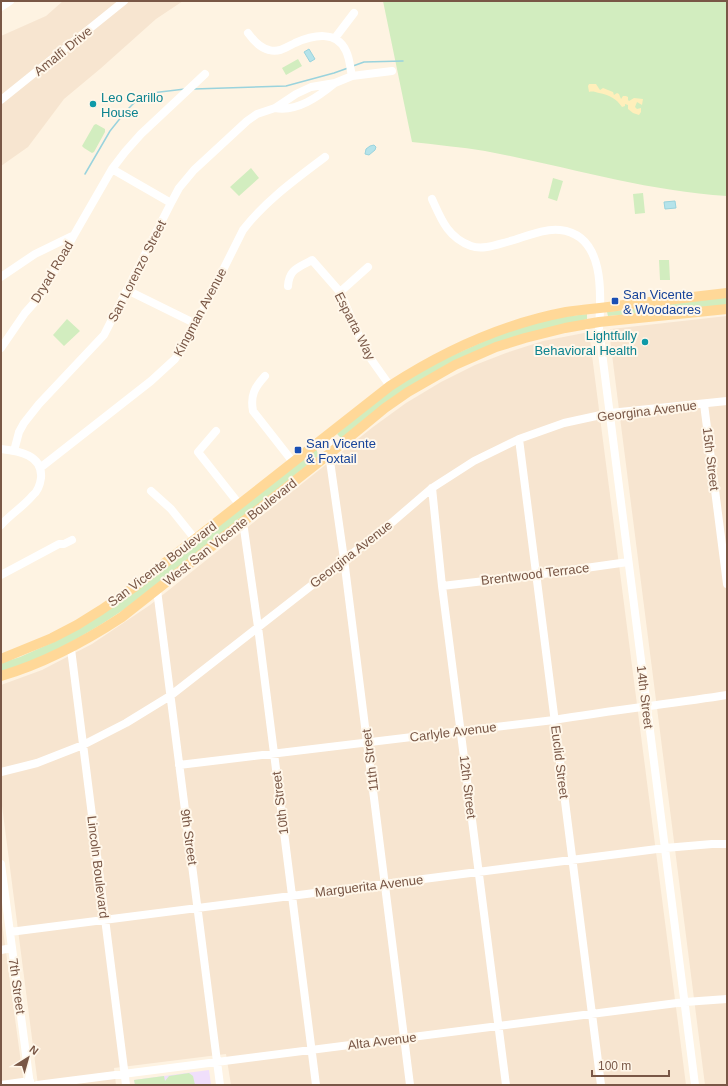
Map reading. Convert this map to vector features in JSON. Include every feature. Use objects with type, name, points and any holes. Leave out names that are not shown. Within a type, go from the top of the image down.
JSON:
[{"type":"main road","name":"San Vicente Boulevard","points":[[1,659],[52,638],[77,625],[133,588],[390,386],[443,355],[491,334],[548,316],[567,312],[727,293]]},
{"type":"main road","name":"West San Vicente Boulevard","points":[[1,676],[37,664],[71,649],[122,617],[329,454],[359,428],[408,392],[455,365],[496,347],[565,328],[599,322],[727,309]]},
{"type":"street","points":[[1,7],[10,1]]},
{"type":"street","name":"Amalfi Drive","points":[[1,100],[124,1]]},
{"type":"street","points":[[335,38],[354,13]]},
{"type":"street","points":[[248,33],[254,41],[269,50],[284,49],[296,43],[320,36],[335,38],[343,45],[347,53],[352,76]]},
{"type":"street","name":"San Lorenzo Street","points":[[14,451],[19,432],[24,423],[39,404],[104,334],[179,188],[194,170],[256,114],[275,108],[311,86],[335,83],[352,76],[392,71]]},
{"type":"street","name":"Dryad Road","points":[[1,348],[25,313],[40,295],[112,169],[141,134],[205,74]]},
{"type":"street","name":"San Lorenzo Street","points":[[275,108],[282,109],[298,107],[324,92],[335,83]]},
{"type":"street","name":"Kingman Avenue","points":[[40,468],[165,369],[175,359],[196,324],[243,230],[264,207],[325,157]]},
{"type":"street","points":[[112,169],[171,203]]},
{"type":"street","name":"14th Street","points":[[432,199],[445,227],[458,241],[473,247],[488,246],[552,230],[560,230],[574,234],[585,242],[594,257],[598,268],[600,308],[599,329],[695,1085]]},
{"type":"street","points":[[1,277],[34,254],[74,235]]},
{"type":"street","name":"Esparta Way","points":[[288,286],[288,278],[291,272],[312,260],[340,292],[366,352],[390,386]]},
{"type":"street","points":[[340,292],[368,267]]},
{"type":"street","points":[[127,290],[196,324]]},
{"type":"street","points":[[265,376],[252,395],[253,411],[293,462]]},
{"type":"street","name":"Georgina Avenue","points":[[1,772],[37,763],[83,745],[126,723],[170,696],[389,524],[432,488],[474,461],[519,439],[564,423],[610,413],[727,402]]},
{"type":"street","name":"15th Street","points":[[704,404],[727,584]]},
{"type":"street","points":[[216,431],[198,452],[239,504]]},
{"type":"street","name":"11th Street","points":[[328,435],[329,454],[368,742],[410,1085]]},
{"type":"street","name":"Euclid Street","points":[[519,439],[600,1085]]},
{"type":"street","points":[[1,449],[14,451],[31,457],[40,468],[40,484],[34,495],[1,525]]},
{"type":"street","name":"12th Street","points":[[432,488],[442,586],[506,1085]]},
{"type":"street","points":[[151,491],[171,509],[195,539]]},
{"type":"street","name":"10th Street","points":[[241,522],[244,529],[258,627],[316,1085]]},
{"type":"street","points":[[1,575],[61,548],[68,542]]},
{"type":"street","points":[[1,580],[32,561]]},
{"type":"street","name":"Brentwood Terrace","points":[[442,586],[628,562]]},
{"type":"street","name":"9th Street","points":[[157,590],[220,1085]]},
{"type":"street","name":"Lincoln Boulevard","points":[[71,649],[126,1085]]},
{"type":"street","name":"Carlyle Avenue","points":[[179,765],[554,720],[600,712],[727,695]]},
{"type":"street","name":"Marguerita Avenue","points":[[10,932],[665,848],[727,844]]},
{"type":"street","name":"7th Street","points":[[1,864],[32,1084]]},
{"type":"street","points":[[1,950],[12,948]]},
{"type":"street","name":"Alta Avenue","points":[[1,1085],[32,1084],[124,1074],[685,1002],[727,999]]},
{"type":"shaded area","points":[[63,1],[183,1],[156,19],[64,99],[28,147],[1,166],[1,36],[46,16]]},
{"type":"shaded area","points":[[727,316],[727,1085],[705,1085],[609,331],[611,329]]},
{"type":"shaded area","points":[[589,332],[686,1085],[231,1085],[226,1054],[114,1068],[116,1085],[38,1085],[1,798],[1,685],[42,670],[92,644],[150,605],[373,427],[406,403],[441,382],[475,365],[543,341]]},
{"type":"shaded area","points":[[1,915],[24,1085],[1,1085]]},
{"type":"shaded area","points":[[209,1070],[211,1085],[135,1085],[134,1080]]},
{"type":"green space","points":[[383,1],[727,1],[727,196],[635,184],[485,151],[412,142]]},
{"type":"green space","points":[[298,59],[302,66],[286,75],[282,68]]},
{"type":"green space","points":[[96,124],[105,129],[105,132],[92,153],[82,146]]},
{"type":"green space","points":[[251,168],[259,178],[239,196],[230,187]]},
{"type":"green space","points":[[553,178],[563,181],[557,201],[548,198]]},
{"type":"green space","points":[[643,193],[645,213],[635,214],[633,194]]},
{"type":"green space","points":[[659,260],[669,260],[670,280],[660,280]]},
{"type":"green space","points":[[727,297],[727,306],[608,316],[607,312]]},
{"type":"green space","points":[[587,314],[587,319],[472,354],[343,437],[340,437],[337,434],[376,399],[420,370],[509,330],[553,318]]},
{"type":"green space","points":[[67,319],[80,331],[64,346],[53,335]]},
{"type":"green space","points":[[316,449],[319,456],[125,609],[69,643],[1,672],[1,663],[20,657],[58,640]]},
{"type":"green space","points":[[189,1073],[193,1076],[195,1085],[135,1085],[134,1080],[164,1076],[165,1081],[169,1076]]},
{"type":"sand","points":[[589,84],[596,84],[600,90],[603,88],[613,92],[614,95],[617,93],[621,99],[623,96],[626,96],[628,97],[629,101],[634,98],[643,99],[642,105],[637,102],[635,107],[637,109],[641,108],[641,112],[639,115],[633,113],[628,109],[628,105],[625,104],[625,106],[622,107],[615,99],[609,96],[589,92]]},
{"type":"water","points":[[309,49],[315,59],[310,62],[304,52]]},
{"type":"water","points":[[374,145],[376,147],[375,150],[369,155],[365,154],[366,149]]},
{"type":"water","points":[[675,201],[676,208],[665,209],[664,202]]},
{"type":"waterway","points":[[353,66],[364,62],[403,61]]},
{"type":"waterway","points":[[194,89],[286,86],[348,68]]},
{"type":"waterway","points":[[85,174],[110,131],[126,111],[143,94],[185,89]]},
{"type":"place","name":"Leo Carillo House","points":[[93,104]]},
{"type":"place","name":"San Vicente & Woodacres","points":[[615,301]]},
{"type":"place","name":"Lightfully Behavioral Health","points":[[645,342]]},
{"type":"place","name":"San Vicente & Foxtail","points":[[298,450]]}]
